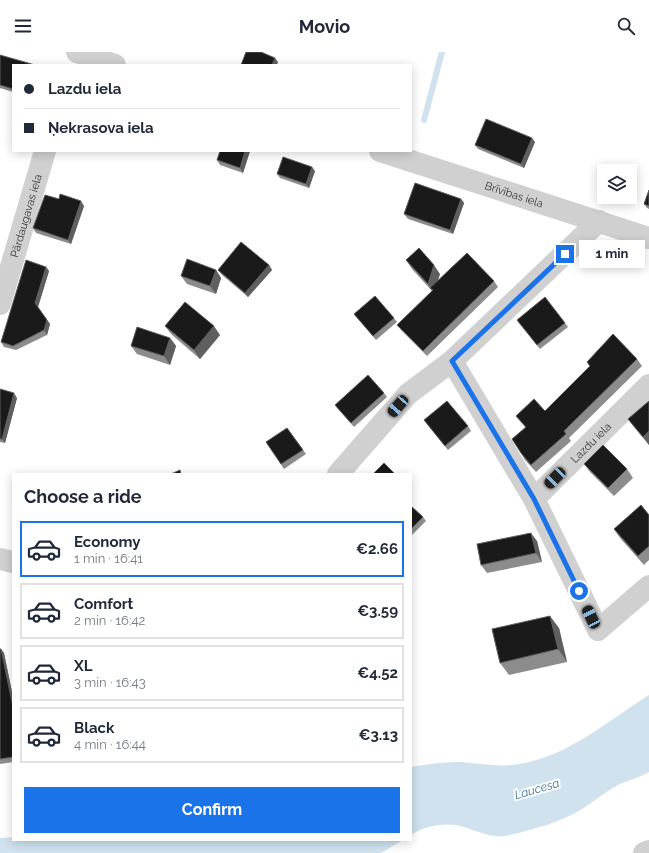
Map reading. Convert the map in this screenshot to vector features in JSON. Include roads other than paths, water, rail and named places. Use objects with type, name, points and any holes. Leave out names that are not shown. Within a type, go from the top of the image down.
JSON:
[{"type":"street","points":[[72,64],[77,52],[112,64]]},
{"type":"street","name":"Pārdaugavas iela","points":[[0,304],[45,152]]},
{"type":"street","name":"Brīvības iela","points":[[383,152],[649,238]]},
{"type":"street","points":[[339,473],[408,394],[452,361],[599,221]]},
{"type":"street","points":[[452,361],[534,499],[598,630],[649,586]]},
{"type":"street","name":"Lazdu iela","points":[[534,499],[649,385]]},
{"type":"street","points":[[0,559],[12,562]]},
{"type":"street","points":[[644,853],[649,851]]},
{"type":"water","name":"Laucesa","points":[[649,695],[649,772],[618,785],[581,810],[567,817],[523,832],[505,836],[495,836],[457,825],[437,825],[423,829],[412,834],[412,767],[447,762],[512,765],[531,762],[567,748]]},
{"type":"water","points":[[12,837],[12,841],[401,841],[381,853],[0,853],[0,838]]},
{"type":"waterway","points":[[424,120],[442,52]]}]
